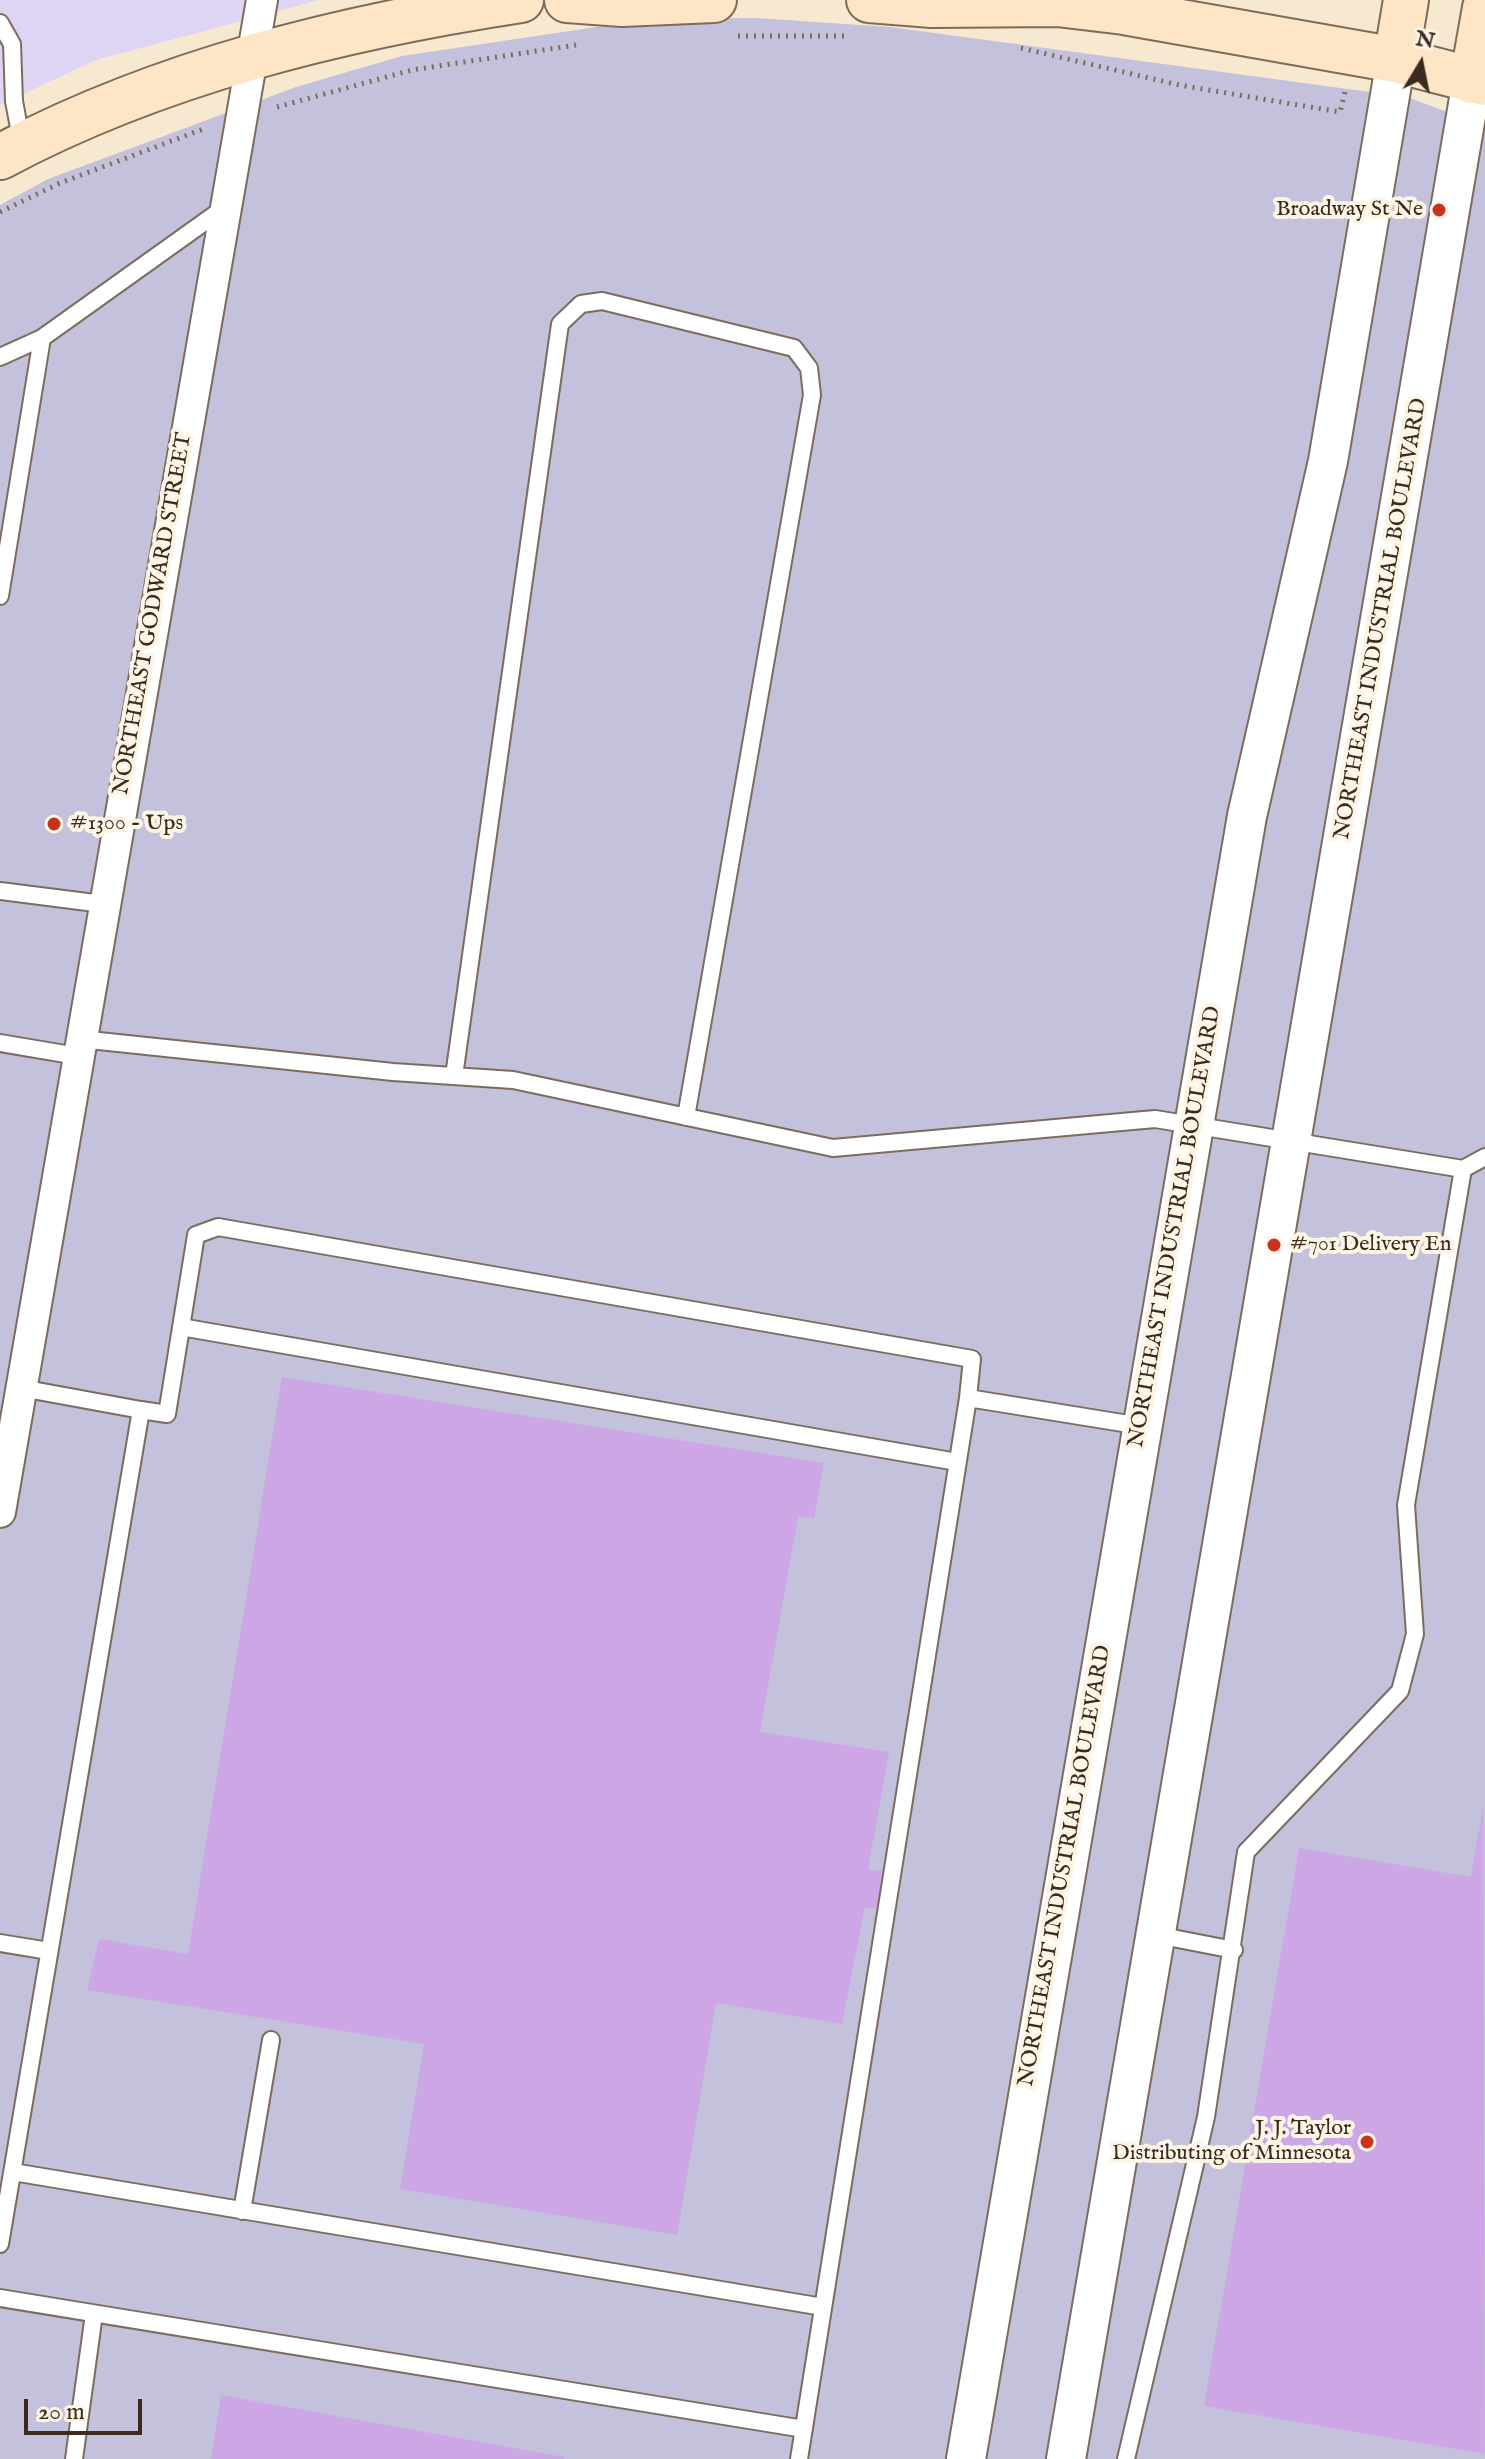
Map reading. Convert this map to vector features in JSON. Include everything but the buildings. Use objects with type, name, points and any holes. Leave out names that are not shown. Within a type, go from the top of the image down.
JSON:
[{"type":"main road","points":[[11,152],[139,95],[255,57],[409,20],[521,0]]},
{"type":"main road","points":[[567,0],[622,4],[720,18]]},
{"type":"main road","name":"NORTHEAST INDUSTRIAL BOULEVARD","points":[[1396,60],[1406,0]]},
{"type":"main road","points":[[864,18],[932,5],[1051,2],[1396,60],[1479,82]]},
{"type":"main road","name":"NORTHEAST INDUSTRIAL BOULEVARD","points":[[1479,82],[1485,8]]},
{"type":"street","name":"NORTHEAST GODWARD STREET","points":[[0,1512],[103,904],[255,57],[262,0]]},
{"type":"street","name":"NORTHEAST INDUSTRIAL BOULEVARD","points":[[966,2459],[1247,816],[1328,461],[1396,60]]},
{"type":"street","name":"NORTHEAST INDUSTRIAL BOULEVARD","points":[[1066,2459],[1479,82]]},
{"type":"lane","points":[[0,23],[12,44],[14,101],[11,152]]},
{"type":"lane","points":[[0,357],[42,338],[226,207]]},
{"type":"lane","points":[[454,1076],[560,324],[581,304],[602,301],[794,348],[809,368],[811,382],[812,395],[686,1117]]},
{"type":"lane","points":[[0,596],[42,338]]},
{"type":"lane","points":[[0,891],[103,904]]},
{"type":"lane","points":[[0,1043],[513,1080],[833,1148],[1155,1119],[1463,1169],[1485,1157]]},
{"type":"lane","points":[[1126,2459],[1206,2117],[1234,1950],[1246,1852],[1400,1691],[1415,1634],[1406,1505],[1463,1169]]},
{"type":"lane","points":[[21,1388],[167,1414],[196,1235],[218,1227],[972,1359],[799,2459]]},
{"type":"lane","points":[[181,1327],[957,1462]]},
{"type":"lane","points":[[968,1398],[1141,1426]]},
{"type":"lane","points":[[0,2244],[141,1410]]},
{"type":"lane","points":[[1157,1935],[1234,1950]]},
{"type":"lane","points":[[0,1943],[49,1951]]},
{"type":"lane","points":[[242,2211],[271,2040]]},
{"type":"lane","points":[[13,2172],[823,2307]]},
{"type":"lane","points":[[0,2298],[804,2429]]},
{"type":"lane","points":[[74,2459],[94,2314]]},
{"type":"path","points":[[720,18],[864,18]]},
{"type":"path","points":[[0,212],[60,183],[167,140],[242,117],[412,70],[578,45]]},
{"type":"path","points":[[1014,46],[1179,85],[1340,112]]},
{"type":"shaded area","points":[[0,0],[319,0],[96,60],[0,105]]},
{"type":"shaded area","points":[[756,18],[890,27],[1407,97],[1485,126],[1485,2459],[0,2459],[0,205],[48,179],[296,87],[402,56],[650,19]]},
{"type":"place","name":"Broadway St Ne","points":[[1439,210]]},
{"type":"place","name":"#1300 - Ups","points":[[54,824]]},
{"type":"place","name":"#701 Delivery En","points":[[1274,1245]]},
{"type":"place","name":"J. J. Taylor Distributing of Minnesota","points":[[1367,2142]]}]
